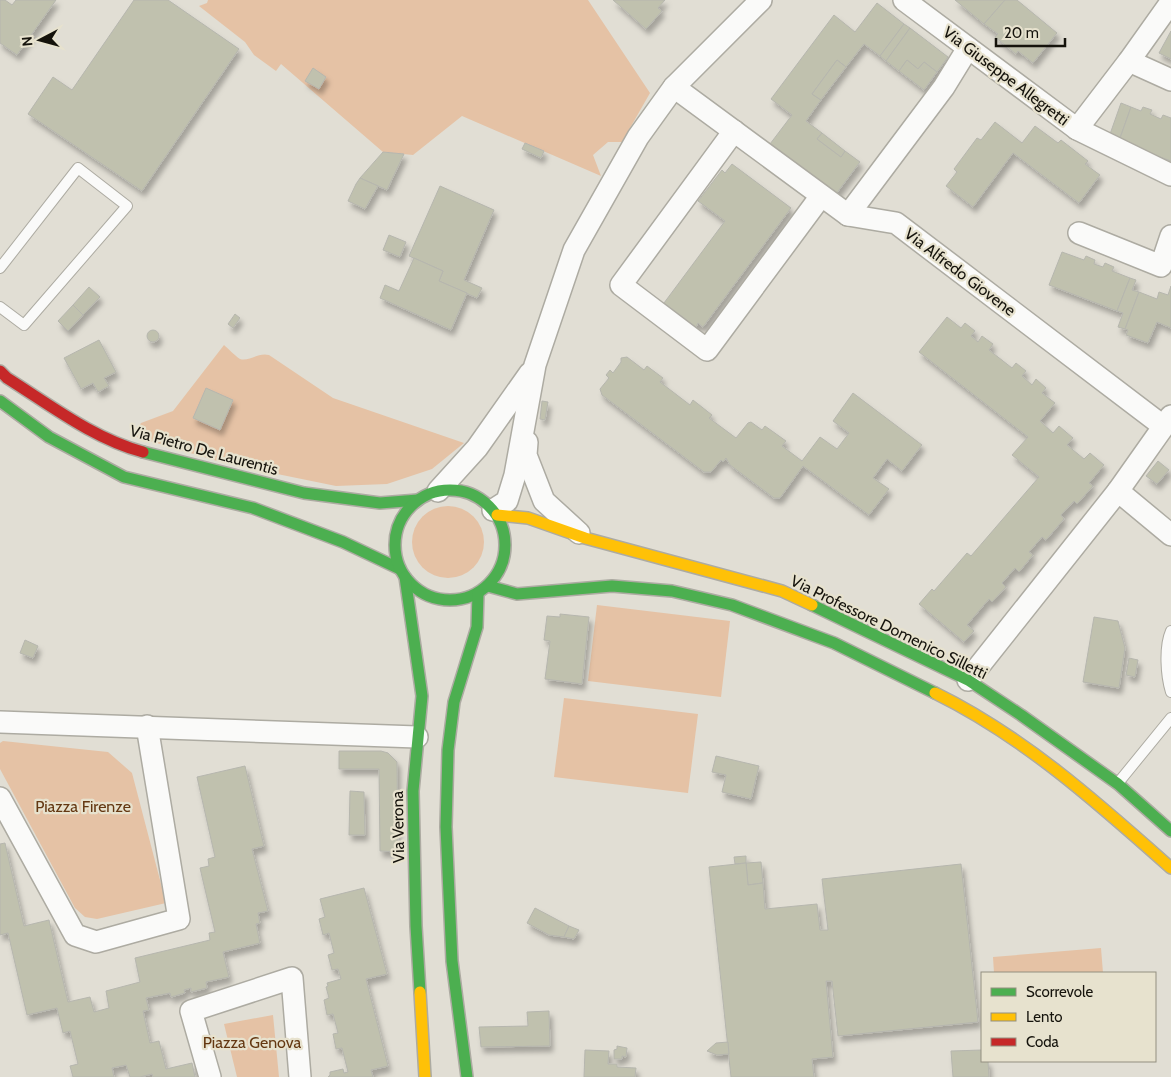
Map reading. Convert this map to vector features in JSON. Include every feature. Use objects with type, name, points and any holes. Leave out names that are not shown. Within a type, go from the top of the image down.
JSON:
[{"type":"main road","name":"Via Pietro De Laurentis","points":[[0,371],[7,378],[74,421],[124,447],[304,493],[380,503],[418,500]]},
{"type":"main road","points":[[0,401],[49,437],[124,477],[253,508],[343,542],[402,573],[416,589],[430,597],[446,601],[463,599],[478,594],[498,574],[504,560],[506,544],[503,529],[495,512],[482,499],[468,493],[453,490],[438,491],[418,500],[405,513],[397,531],[395,550],[402,573]]},
{"type":"main road","name":"Via Professore Domenico Silletti","points":[[495,512],[528,518],[585,538],[782,591],[865,629],[968,680],[1118,784],[1171,831]]},
{"type":"main road","name":"Via Verona","points":[[402,573],[422,696],[413,791],[416,926],[425,1077]]},
{"type":"main road","points":[[488,586],[517,594],[612,586],[672,592],[732,605],[834,643],[952,700],[1010,738],[1085,792],[1171,868]]},
{"type":"main road","points":[[467,1077],[452,961],[446,827],[448,750],[454,702],[477,627],[478,594]]},
{"type":"street","points":[[495,512],[507,501],[515,475],[535,365],[574,250],[638,137],[674,87],[761,0]]},
{"type":"street","name":"Via Giuseppe Allegretti","points":[[904,0],[1077,129],[1171,2]]},
{"type":"street","points":[[848,215],[944,87],[968,48]]},
{"type":"street","points":[[1129,61],[1171,80]]},
{"type":"street","name":"Via Alfredo Giovene","points":[[674,87],[848,215],[896,223],[1167,421]]},
{"type":"street","points":[[1077,129],[1171,175]]},
{"type":"street","points":[[734,131],[621,285],[707,350],[821,196]]},
{"type":"street","points":[[1079,233],[1161,266],[1171,236]]},
{"type":"street","points":[[438,491],[477,448],[535,365]]},
{"type":"street","points":[[528,402],[526,455],[544,501],[585,538]]},
{"type":"street","points":[[968,680],[1118,491],[1167,421]]},
{"type":"street","points":[[1118,491],[1171,535]]},
{"type":"street","points":[[0,722],[417,736]]},
{"type":"street","points":[[0,798],[76,935],[96,942],[179,919],[147,726]]},
{"type":"street","points":[[210,1077],[191,1011],[292,978],[300,1077]]},
{"type":"lane","points":[[0,268],[78,168],[127,206],[24,325],[0,307]]},
{"type":"lane","points":[[1171,631],[1167,642],[1168,684],[1171,692]]},
{"type":"lane","points":[[1118,784],[1171,718]]},
{"type":"green space","points":[[208,0],[588,0],[650,93],[622,142],[608,142],[593,155],[601,176],[462,116],[413,155],[383,152],[281,64],[276,71],[254,55],[245,42],[199,6],[207,3]]},
{"type":"green space","points":[[224,345],[243,360],[265,354],[269,355],[333,398],[464,443],[432,469],[387,484],[336,486],[224,463],[133,436],[141,423],[173,411]]},
{"type":"green space","points":[[448,506],[468,512],[478,522],[484,542],[478,562],[468,572],[448,578],[428,572],[418,562],[412,542],[418,522],[428,512]]},
{"type":"green space","points":[[597,605],[730,621],[721,697],[588,681]]},
{"type":"green space","points":[[564,698],[698,714],[688,793],[554,777]]},
{"type":"green space","name":"Piazza Firenze","points":[[3,741],[108,752],[132,773],[166,903],[97,919],[85,917],[75,908],[0,769],[0,743]]},
{"type":"green space","points":[[1101,948],[1103,972],[994,972],[993,957]]},
{"type":"green space","name":"Piazza Genova","points":[[273,1015],[279,1077],[237,1077],[224,1024]]},
{"type":"building","points":[[0,0],[5,0],[12,5],[16,0],[56,0],[17,55],[0,43]]},
{"type":"building","points":[[134,0],[168,0],[239,49],[142,191],[28,114],[53,77],[72,90]]},
{"type":"building","points":[[613,0],[665,0],[658,8],[662,11],[646,29]]},
{"type":"building","points":[[955,0],[1005,0],[984,24]]},
{"type":"building","points":[[1005,0],[1017,0],[1057,33],[1033,63],[1018,51],[1016,54],[995,37],[998,34],[984,24]]},
{"type":"building","points":[[877,3],[904,24],[880,56],[864,44],[846,67],[837,60],[812,94],[821,100],[806,121],[822,133],[817,139],[841,157],[845,151],[860,162],[836,194],[770,144],[792,115],[771,99],[834,15],[855,32]]},
{"type":"building","points":[[904,24],[910,28],[886,61],[880,56]]},
{"type":"building","points":[[910,28],[948,57],[937,72],[924,62],[918,69],[907,60],[899,71],[886,61]]},
{"type":"building","points":[[1171,31],[1171,59],[1159,53]]},
{"type":"building","points":[[837,60],[846,67],[821,100],[812,94]]},
{"type":"building","points":[[907,60],[918,69],[924,62],[937,72],[924,90],[899,71]]},
{"type":"building","points":[[313,68],[326,77],[319,89],[305,81]]},
{"type":"building","points":[[1121,103],[1131,107],[1119,141],[1109,137]]},
{"type":"building","points":[[1131,107],[1141,111],[1143,107],[1152,110],[1150,114],[1161,119],[1163,115],[1171,118],[1171,161],[1160,157],[1159,160],[1148,156],[1149,153],[1119,141]]},
{"type":"building","points":[[995,122],[1022,143],[1035,126],[1058,143],[1061,140],[1088,161],[1085,164],[1100,175],[1079,203],[1013,153],[973,207],[946,186],[957,172],[954,169],[977,138],[981,140]]},
{"type":"building","points":[[822,133],[845,151],[841,157],[817,139]]},
{"type":"building","points":[[525,143],[544,151],[541,158],[522,149]]},
{"type":"building","points":[[383,152],[404,154],[387,190],[360,178]]},
{"type":"building","points":[[732,164],[791,208],[703,327],[698,323],[696,327],[664,303],[725,221],[698,201],[722,170],[725,173]]},
{"type":"building","points":[[360,178],[378,186],[365,209],[348,201]]},
{"type":"building","points":[[440,186],[494,210],[464,280],[482,288],[477,298],[439,281],[443,271],[409,256]]},
{"type":"building","points":[[389,235],[406,242],[400,257],[383,250]]},
{"type":"building","points":[[1062,252],[1084,260],[1086,256],[1095,260],[1094,264],[1103,267],[1105,263],[1114,267],[1112,271],[1130,278],[1117,311],[1049,285]]},
{"type":"building","points":[[414,258],[443,271],[439,281],[467,293],[451,330],[380,298],[385,285],[399,291]]},
{"type":"building","points":[[1130,278],[1136,280],[1132,290],[1139,292],[1125,329],[1118,327],[1123,313],[1117,311]]},
{"type":"building","points":[[1171,286],[1171,328],[1157,322],[1148,343],[1126,335],[1128,330],[1125,329],[1139,292],[1157,299],[1159,292],[1168,295]]},
{"type":"building","points":[[89,287],[100,297],[83,315],[73,305]]},
{"type":"building","points":[[73,305],[83,315],[68,331],[58,321]]},
{"type":"building","points":[[235,314],[240,318],[233,328],[228,324]]},
{"type":"building","points":[[947,317],[961,328],[965,323],[975,331],[971,336],[978,342],[982,336],[993,344],[989,350],[1012,368],[1016,363],[1026,371],[1022,376],[1032,385],[1036,379],[1046,388],[1042,393],[1055,403],[1040,421],[1053,433],[1059,426],[1073,438],[1067,445],[1084,459],[1090,453],[1104,465],[1089,483],[1093,486],[1077,504],[1074,501],[1061,515],[1064,519],[1046,540],[1042,537],[1029,552],[1033,555],[1019,572],[1015,568],[1002,583],[1006,587],[992,602],[989,599],[967,625],[974,631],[964,642],[919,604],[932,589],[934,591],[967,553],[971,556],[1039,477],[1012,455],[1028,437],[919,352]]},
{"type":"building","points":[[153,330],[159,336],[153,342],[147,336]]},
{"type":"building","points":[[99,340],[116,372],[104,378],[109,386],[98,392],[93,383],[81,389],[64,358]]},
{"type":"building","points":[[627,357],[644,370],[647,366],[663,378],[660,382],[690,405],[693,400],[712,415],[709,418],[736,438],[748,423],[751,422],[762,430],[765,426],[786,441],[782,446],[802,461],[820,437],[837,449],[849,433],[833,421],[853,393],[922,445],[902,471],[887,459],[873,478],[889,489],[869,515],[803,466],[780,498],[774,498],[730,465],[726,458],[723,462],[721,460],[711,472],[704,472],[602,395],[600,389],[609,378],[606,375],[610,370],[613,373],[621,362],[621,358]]},
{"type":"building","points":[[206,388],[233,400],[220,430],[193,418]]},
{"type":"building","points":[[542,401],[548,402],[545,420],[540,419]]},
{"type":"building","points":[[1158,461],[1169,470],[1157,484],[1146,476]]},
{"type":"building","points":[[560,614],[589,617],[582,684],[545,679],[550,641],[544,640],[547,616],[560,617]]},
{"type":"building","points":[[1094,617],[1118,621],[1125,648],[1119,688],[1083,682]]},
{"type":"building","points":[[25,640],[38,646],[33,658],[20,653]]},
{"type":"building","points":[[1129,658],[1138,660],[1135,677],[1126,675]]},
{"type":"building","points":[[339,751],[381,751],[388,753],[397,762],[398,852],[380,851],[379,769],[339,769]]},
{"type":"building","points":[[716,756],[759,766],[751,799],[722,792],[726,775],[712,772]]},
{"type":"building","points":[[245,766],[264,846],[252,849],[268,911],[258,913],[260,923],[256,924],[260,943],[223,952],[229,977],[206,982],[207,988],[191,992],[191,988],[184,990],[185,993],[171,997],[170,993],[146,998],[149,1010],[143,1011],[150,1043],[159,1041],[166,1069],[192,1063],[195,1077],[153,1077],[152,1074],[130,1077],[126,1065],[112,1068],[114,1077],[73,1077],[70,1066],[78,1064],[70,1031],[63,1033],[57,1008],[27,1015],[8,933],[0,935],[0,844],[5,843],[24,926],[49,920],[68,1002],[90,997],[94,1012],[109,1008],[106,991],[140,982],[135,958],[210,940],[209,933],[215,932],[200,868],[209,866],[208,859],[215,857],[197,777]]},
{"type":"building","points":[[350,791],[364,792],[365,835],[349,835]]},
{"type":"building","points":[[746,856],[746,863],[735,864],[734,857]]},
{"type":"building","points":[[761,862],[763,883],[748,885],[746,863]]},
{"type":"building","points":[[746,863],[748,885],[763,883],[765,909],[817,904],[820,930],[828,930],[822,879],[961,864],[978,1022],[838,1036],[832,981],[826,981],[833,1057],[812,1059],[814,1077],[731,1077],[709,867]]},
{"type":"building","points":[[364,888],[387,974],[366,979],[388,1066],[371,1070],[373,1077],[328,1077],[330,1072],[343,1069],[344,1073],[348,1072],[342,1048],[336,1049],[333,1034],[338,1033],[333,1014],[327,1015],[324,1000],[329,998],[326,987],[328,986],[327,983],[341,979],[338,969],[332,970],[328,955],[334,953],[329,933],[323,935],[319,919],[325,917],[320,899]]},
{"type":"building","points":[[535,908],[569,926],[564,937],[549,935],[527,923]]},
{"type":"building","points":[[569,926],[579,930],[574,939],[564,937]]},
{"type":"building","points":[[549,1011],[550,1046],[481,1047],[479,1027],[528,1026],[527,1012]]},
{"type":"building","points":[[728,1042],[729,1054],[717,1055],[707,1051],[716,1043]]},
{"type":"building","points":[[617,1046],[627,1048],[626,1057],[622,1056],[622,1059],[614,1059],[614,1050],[617,1049]]},
{"type":"building","points":[[585,1050],[609,1051],[608,1064],[617,1064],[617,1067],[636,1068],[635,1077],[584,1077]]},
{"type":"building","points":[[981,1050],[981,1062],[988,1062],[989,1077],[953,1077],[951,1051]]},
{"type":"traffic: fast","points":[[0,401],[49,437],[124,477],[253,508],[343,542],[400,569]]},
{"type":"traffic: fast","points":[[143,452],[304,493],[380,503],[418,500]]},
{"type":"traffic: fast","points":[[450,490],[471,494],[489,506],[501,524],[505,545],[501,566],[489,584],[471,596],[450,600],[429,596],[411,584],[399,566],[395,545],[399,524],[411,506],[429,494],[450,490]]},
{"type":"traffic: fast","points":[[405,577],[422,696],[413,791],[416,926],[420,992]]},
{"type":"traffic: fast","points":[[488,586],[517,594],[612,586],[672,591],[732,605],[834,643],[935,693]]},
{"type":"traffic: fast","points":[[467,1077],[452,961],[446,827],[448,750],[454,702],[477,627],[478,593]]},
{"type":"traffic: fast","points":[[812,605],[968,680],[1118,784],[1171,831]]},
{"type":"traffic: slow","points":[[497,515],[528,518],[585,538],[782,591],[812,605]]},
{"type":"traffic: slow","points":[[935,693],[999,729],[1059,772],[1171,868]]},
{"type":"traffic: slow","points":[[420,992],[425,1077]]},
{"type":"traffic: jam","points":[[0,371],[7,378],[90,430],[107,439],[143,452]]}]
